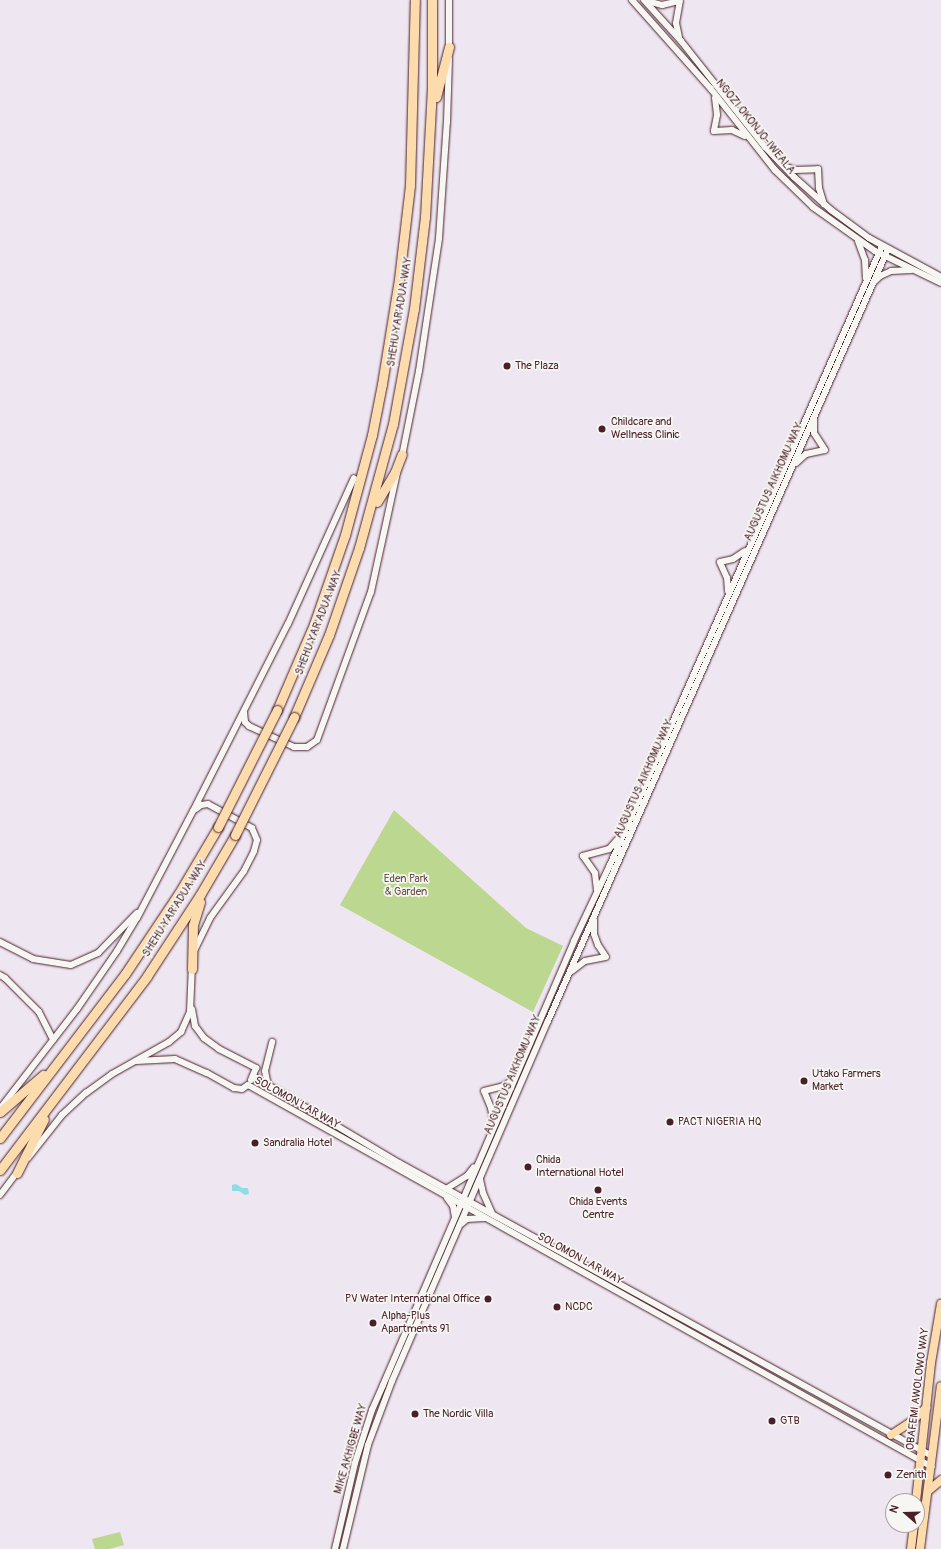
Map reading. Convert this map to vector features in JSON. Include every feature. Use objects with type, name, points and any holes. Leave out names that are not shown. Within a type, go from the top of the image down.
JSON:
[{"type":"highway","name":"SHEHU YAR'ADUA WAY","points":[[0,1138],[125,974],[157,927],[218,827],[277,710],[298,662],[332,575],[345,535],[372,434],[393,321],[410,185],[414,90],[415,0]]},
{"type":"highway","name":"SHEHU YAR'ADUA WAY","points":[[0,1170],[147,976],[177,932],[235,835],[294,717],[329,635],[366,527],[393,424],[414,309],[425,217],[430,128],[432,0]]},
{"type":"highway","points":[[430,128],[438,86],[449,47]]},
{"type":"highway","points":[[354,478],[372,434]]},
{"type":"highway","points":[[366,527],[402,454]]},
{"type":"highway","points":[[192,969],[192,936],[195,916],[220,861]]},
{"type":"highway","points":[[0,1112],[59,1060]]},
{"type":"highway","points":[[17,1173],[45,1117],[65,1084]]},
{"type":"main road","name":"OBAFEMI AWOLOWO WAY","points":[[917,1493],[931,1363],[941,1304]]},
{"type":"main road","name":"OBAFEMI AWOLOWO WAY","points":[[920,1549],[932,1467],[932,1456],[941,1386]]},
{"type":"main road","points":[[892,1435],[911,1422],[926,1408]]},
{"type":"main road","points":[[928,1491],[941,1480]]},
{"type":"main road","points":[[911,1549],[913,1533]]},
{"type":"street","points":[[244,712],[245,722],[248,726],[294,746],[304,748],[311,746],[317,740],[371,592],[419,371],[439,238],[447,122],[449,0]]},
{"type":"street","name":"NGOZI OKONJO-IWEALA","points":[[632,0],[711,89],[775,170],[813,207],[885,257],[941,283]]},
{"type":"street","points":[[645,0],[662,6],[680,1],[676,23],[681,41]]},
{"type":"street","name":"NGOZI OKONJO-IWEALA","points":[[645,0],[681,41],[781,164],[824,205],[882,246],[941,277]]},
{"type":"street","points":[[711,89],[718,108],[714,131],[732,130],[749,138]]},
{"type":"street","points":[[781,164],[795,170],[818,169],[819,188],[824,205]]},
{"type":"street","points":[[857,239],[865,260],[865,282]]},
{"type":"street","name":"AUGUSTUS AIKHOMU WAY","points":[[414,1314],[514,1079],[882,246]]},
{"type":"street","name":"AUGUSTUS AIKHOMU WAY","points":[[420,1317],[568,975],[888,249]]},
{"type":"street","points":[[873,284],[880,276],[891,272],[912,270]]},
{"type":"street","points":[[791,468],[806,454],[825,450],[814,433],[814,415]]},
{"type":"street","points":[[0,1109],[53,1040],[120,948],[244,712],[289,621],[354,478]]},
{"type":"street","points":[[727,596],[727,578],[720,562],[739,556],[749,546]]},
{"type":"street","points":[[0,1195],[48,1131],[75,1102],[97,1084],[169,1042],[181,1032],[188,1020],[194,949],[210,918],[244,871],[254,851],[257,840],[252,828],[208,804],[201,805],[193,811]]},
{"type":"street","points":[[596,894],[595,873],[583,856],[609,849],[624,832]]},
{"type":"street","points":[[0,942],[33,959],[71,965],[98,953],[142,907]]},
{"type":"street","points":[[568,975],[585,960],[606,957],[598,945],[594,934],[594,916]]},
{"type":"street","points":[[111,941],[120,948]]},
{"type":"street","points":[[0,975],[5,978],[39,1012],[53,1040]]},
{"type":"street","name":"SOLOMON LAR WAY","points":[[191,998],[192,1014],[198,1032],[211,1044],[256,1068],[253,1076],[258,1081],[462,1201],[468,1208],[932,1467]]},
{"type":"street","points":[[272,1042],[265,1071],[268,1085],[272,1089]]},
{"type":"street","name":"SOLOMON LAR WAY","points":[[135,1061],[175,1059],[234,1088],[242,1089],[251,1087],[445,1191]]},
{"type":"street","points":[[251,1087],[253,1076]]},
{"type":"street","points":[[494,1127],[491,1108],[484,1091],[504,1086],[514,1079]]},
{"type":"street","points":[[251,1087],[258,1081]]},
{"type":"street","points":[[455,1217],[453,1206],[445,1191],[467,1176],[480,1158]]},
{"type":"street","points":[[480,1179],[487,1203],[493,1214]]},
{"type":"street","name":"SOLOMON LAR WAY","points":[[462,1201],[470,1201],[932,1456]]},
{"type":"street","points":[[460,1225],[467,1219],[486,1218]]},
{"type":"street","name":"MIKE AKHIGBE WAY","points":[[335,1549],[363,1436],[377,1398],[414,1314]]},
{"type":"street","name":"MIKE AKHIGBE WAY","points":[[343,1549],[368,1445],[392,1381],[420,1317]]},
{"type":"green space","name":"Eden Park & Garden","points":[[394,810],[526,928],[563,946],[533,1012],[340,905]]},
{"type":"green space","points":[[120,1532],[124,1545],[109,1549],[95,1549],[92,1539]]},
{"type":"water","points":[[236,1184],[242,1188],[248,1188],[249,1194],[245,1195],[239,1191],[232,1191],[232,1185]]},
{"type":"place","name":"The Plaza","points":[[507,366]]},
{"type":"place","name":"Childcare and Wellness Clinic","points":[[602,429]]},
{"type":"place","name":"Utako Farmers Market","points":[[804,1081]]},
{"type":"place","name":"PACT NIGERIA HQ","points":[[670,1122]]},
{"type":"place","name":"Sandralia Hotel","points":[[255,1143]]},
{"type":"place","name":"Chida International Hotel","points":[[528,1167]]},
{"type":"place","name":"Chida Events Centre","points":[[598,1190]]},
{"type":"place","name":"PV Water International Office","points":[[488,1299]]},
{"type":"place","name":"NCDC","points":[[557,1307]]},
{"type":"place","name":"Alpha-Plus Apartments 91","points":[[373,1323]]},
{"type":"place","name":"The Nordic Villa","points":[[415,1414]]},
{"type":"place","name":"GTB","points":[[772,1421]]},
{"type":"place","name":"Zenith","points":[[888,1475]]}]
